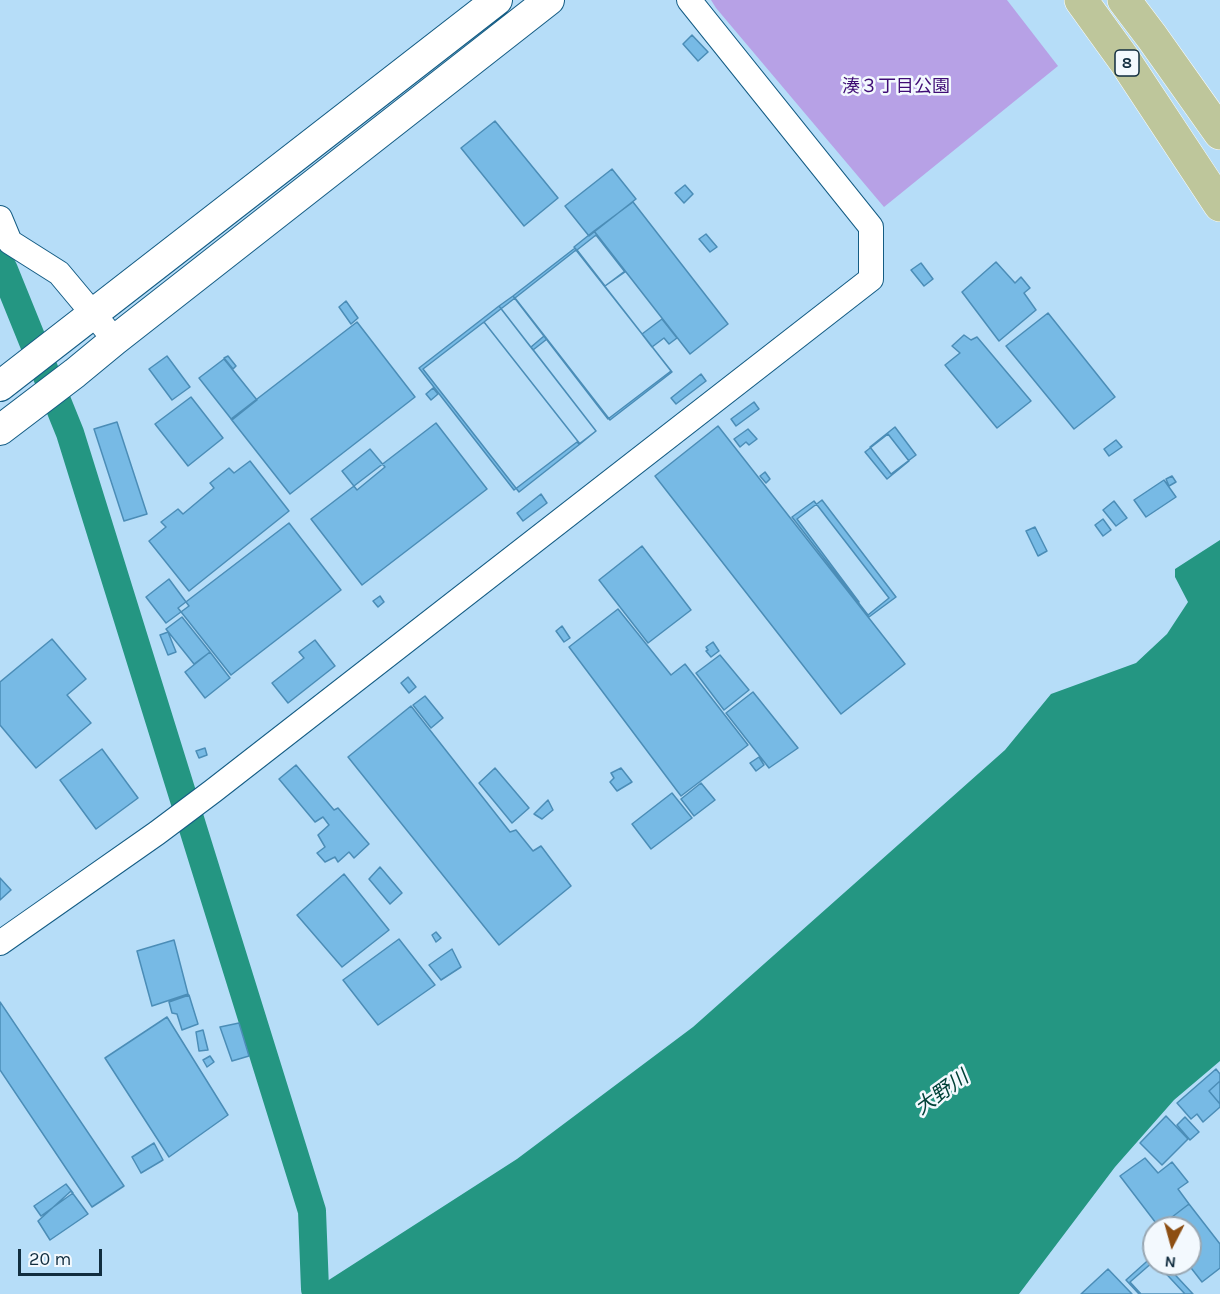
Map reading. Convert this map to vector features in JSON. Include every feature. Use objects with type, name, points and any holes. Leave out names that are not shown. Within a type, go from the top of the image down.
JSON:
[{"type":"main road","name":"8","points":[[1081,0],[1125,61],[1220,205]]},
{"type":"main road","name":"8","points":[[1124,0],[1220,133]]},
{"type":"street","points":[[8,379],[497,0]]},
{"type":"street","points":[[0,430],[549,0]]},
{"type":"street","points":[[0,943],[158,833],[871,279],[871,227],[689,0]]},
{"type":"street","points":[[0,218],[10,242],[59,273],[115,340]]},
{"type":"green space","name":"湊３丁目公園","points":[[711,0],[1007,0],[1058,66],[884,207]]},
{"type":"water","name":"大野川","points":[[1220,540],[1220,1061],[1174,1100],[1115,1167],[1019,1294],[307,1294],[517,1159],[693,1027],[1005,750],[1051,694],[1136,663],[1167,634],[1188,602],[1175,577],[1175,569]]},
{"type":"building","points":[[692,35],[708,52],[698,61],[683,44]]},
{"type":"building","points":[[495,121],[558,198],[524,226],[461,148]]},
{"type":"building","points":[[612,169],[636,199],[589,236],[565,206]]},
{"type":"building","points":[[685,185],[693,194],[684,203],[675,193]]},
{"type":"building","points":[[633,202],[728,324],[690,354],[594,231]]},
{"type":"building","points":[[594,231],[625,271],[605,286],[574,247]]},
{"type":"building","points":[[706,234],[717,247],[710,252],[699,239]]},
{"type":"building","points":[[596,235],[625,272],[605,286],[577,250]]},
{"type":"building","points":[[575,248],[671,371],[608,419],[513,296]]},
{"type":"building","points":[[576,250],[672,372],[610,420],[515,298]]},
{"type":"building","points":[[996,262],[1015,283],[1021,277],[1030,288],[1024,293],[1036,310],[999,341],[962,292]]},
{"type":"building","points":[[921,263],[933,279],[924,286],[911,270]]},
{"type":"building","points":[[513,296],[547,339],[533,350],[499,306]]},
{"type":"building","points":[[515,298],[544,336],[531,347],[596,431],[580,444],[484,322]]},
{"type":"building","points":[[346,301],[358,318],[351,324],[339,307]]},
{"type":"building","points":[[499,306],[596,431],[579,444],[577,442],[514,490],[419,368]]},
{"type":"building","points":[[1048,313],[1115,397],[1074,429],[1006,346]]},
{"type":"building","points":[[662,319],[677,338],[669,344],[664,338],[652,347],[642,334]]},
{"type":"building","points":[[357,322],[415,397],[290,494],[231,419]]},
{"type":"building","points":[[484,322],[580,444],[519,492],[423,369]]},
{"type":"building","points":[[964,335],[971,340],[977,337],[1031,401],[997,428],[945,365],[960,353],[952,346]]},
{"type":"building","points":[[167,356],[190,387],[172,400],[149,369]]},
{"type":"building","points":[[228,356],[236,366],[233,369],[224,358]]},
{"type":"building","points":[[224,359],[257,400],[232,420],[199,378]]},
{"type":"building","points":[[701,374],[706,381],[676,404],[671,398]]},
{"type":"building","points":[[433,388],[438,394],[431,400],[426,394]]},
{"type":"building","points":[[191,397],[223,438],[188,466],[155,424]]},
{"type":"building","points":[[754,402],[759,409],[736,426],[731,419]]},
{"type":"building","points":[[117,422],[147,514],[124,521],[94,429]]},
{"type":"building","points":[[436,423],[487,489],[362,585],[311,519]]},
{"type":"building","points":[[718,426],[905,664],[841,714],[655,476]]},
{"type":"building","points":[[895,427],[916,455],[891,474],[870,447]]},
{"type":"building","points":[[748,429],[757,439],[749,445],[746,442],[740,447],[734,439]]},
{"type":"building","points":[[888,434],[909,461],[887,479],[865,452]]},
{"type":"building","points":[[1116,440],[1122,447],[1109,456],[1104,449]]},
{"type":"building","points":[[370,449],[385,467],[357,490],[342,471]]},
{"type":"building","points":[[250,461],[289,511],[189,591],[149,541],[166,527],[161,522],[178,509],[183,514],[214,488],[210,483],[229,468],[234,473]]},
{"type":"building","points":[[765,472],[770,479],[766,483],[760,476]]},
{"type":"building","points":[[1172,476],[1176,482],[1169,486],[1166,479]]},
{"type":"building","points":[[1164,480],[1176,497],[1146,517],[1134,500]]},
{"type":"building","points":[[541,494],[547,503],[523,521],[517,513]]},
{"type":"building","points":[[822,500],[896,597],[869,617],[797,519]]},
{"type":"building","points":[[814,501],[889,598],[868,615],[792,517]]},
{"type":"building","points":[[1114,501],[1127,518],[1116,526],[1103,510]]},
{"type":"building","points":[[1103,519],[1111,530],[1103,536],[1095,525]]},
{"type":"building","points":[[289,523],[341,590],[231,675],[178,608]]},
{"type":"building","points":[[1035,527],[1047,551],[1038,556],[1026,531]]},
{"type":"building","points":[[642,546],[691,610],[648,643],[599,580]]},
{"type":"building","points":[[169,579],[189,606],[166,623],[146,597]]},
{"type":"building","points":[[380,596],[384,602],[378,607],[373,601]]},
{"type":"building","points":[[618,609],[671,675],[685,664],[748,745],[681,796],[569,647]]},
{"type":"building","points":[[182,617],[210,652],[194,664],[166,629]]},
{"type":"building","points":[[562,626],[570,638],[564,642],[556,631]]},
{"type":"building","points":[[168,632],[176,652],[168,655],[160,635]]},
{"type":"building","points":[[52,639],[86,679],[67,695],[91,723],[36,768],[0,725],[0,682]]},
{"type":"building","points":[[315,640],[335,666],[288,703],[272,683],[304,658],[299,652]]},
{"type":"building","points":[[713,642],[719,651],[711,657],[706,647]]},
{"type":"building","points":[[210,652],[230,678],[205,698],[185,672]]},
{"type":"building","points":[[720,655],[749,690],[724,710],[696,673]]},
{"type":"building","points":[[408,677],[416,687],[409,693],[401,683]]},
{"type":"building","points":[[753,692],[798,748],[769,768],[726,713]]},
{"type":"building","points":[[425,696],[443,718],[431,728],[413,705]]},
{"type":"building","points":[[411,706],[510,832],[516,830],[533,851],[541,846],[571,886],[499,945],[348,757]]},
{"type":"building","points":[[205,748],[207,755],[199,758],[196,751]]},
{"type":"building","points":[[102,749],[138,798],[96,829],[60,780]]},
{"type":"building","points":[[759,757],[764,765],[756,771],[750,763]]},
{"type":"building","points":[[296,765],[334,810],[338,808],[369,844],[354,858],[349,852],[338,862],[335,857],[325,862],[317,853],[325,847],[318,835],[329,825],[323,817],[315,822],[279,779]]},
{"type":"building","points":[[495,768],[529,808],[512,823],[479,783]]},
{"type":"building","points":[[621,768],[632,782],[617,791],[610,782],[614,778],[611,773]]},
{"type":"building","points":[[701,783],[715,800],[694,816],[681,799]]},
{"type":"building","points":[[672,793],[692,818],[651,849],[632,824]]},
{"type":"building","points":[[548,800],[553,810],[542,819],[534,814]]},
{"type":"building","points":[[380,867],[402,893],[390,904],[369,879]]},
{"type":"building","points":[[344,874],[389,930],[342,967],[297,915]]},
{"type":"building","points":[[0,878],[11,890],[0,900]]},
{"type":"building","points":[[436,932],[441,938],[436,942],[432,935]]},
{"type":"building","points":[[399,939],[435,985],[378,1025],[343,980]]},
{"type":"building","points":[[174,940],[188,994],[152,1006],[137,951]]},
{"type":"building","points":[[452,949],[461,967],[441,980],[429,965]]},
{"type":"building","points":[[189,995],[198,1024],[182,1030],[177,1014],[172,1013],[169,1002]]},
{"type":"building","points":[[0,1002],[124,1186],[92,1207],[0,1070]]},
{"type":"building","points":[[167,1017],[228,1115],[169,1157],[105,1058]]},
{"type":"building","points":[[239,1023],[249,1056],[232,1061],[220,1027]]},
{"type":"building","points":[[203,1030],[208,1050],[199,1051],[196,1032]]},
{"type":"building","points":[[210,1056],[214,1062],[207,1067],[203,1060]]},
{"type":"building","points":[[1216,1069],[1220,1074],[1220,1081],[1209,1091],[1220,1107],[1203,1122],[1197,1114],[1191,1119],[1177,1103]]},
{"type":"building","points":[[1220,1081],[1220,1104],[1209,1091]]},
{"type":"building","points":[[1166,1116],[1188,1139],[1162,1165],[1140,1143]]},
{"type":"building","points":[[1185,1117],[1199,1132],[1190,1140],[1177,1125]]},
{"type":"building","points":[[154,1143],[163,1160],[141,1173],[132,1157]]},
{"type":"building","points":[[1145,1158],[1158,1173],[1172,1162],[1188,1182],[1178,1189],[1189,1204],[1173,1216],[1151,1216],[1120,1176]]},
{"type":"building","points":[[66,1184],[73,1193],[41,1216],[34,1206]]},
{"type":"building","points":[[71,1191],[88,1214],[50,1240],[38,1221]]},
{"type":"building","points":[[1189,1204],[1198,1216],[1173,1216]]},
{"type":"building","points":[[1202,1221],[1220,1244],[1220,1268],[1202,1282],[1197,1276],[1202,1276]]},
{"type":"building","points":[[1142,1266],[1142,1276],[1176,1276],[1193,1294],[1139,1294],[1126,1280]]},
{"type":"building","points":[[1108,1269],[1132,1294],[1081,1294]]},
{"type":"building","points":[[1142,1272],[1142,1276],[1168,1276],[1185,1294],[1141,1294],[1130,1282]]},
{"type":"waterway","points":[[0,262],[70,433],[312,1211],[315,1289]]}]
